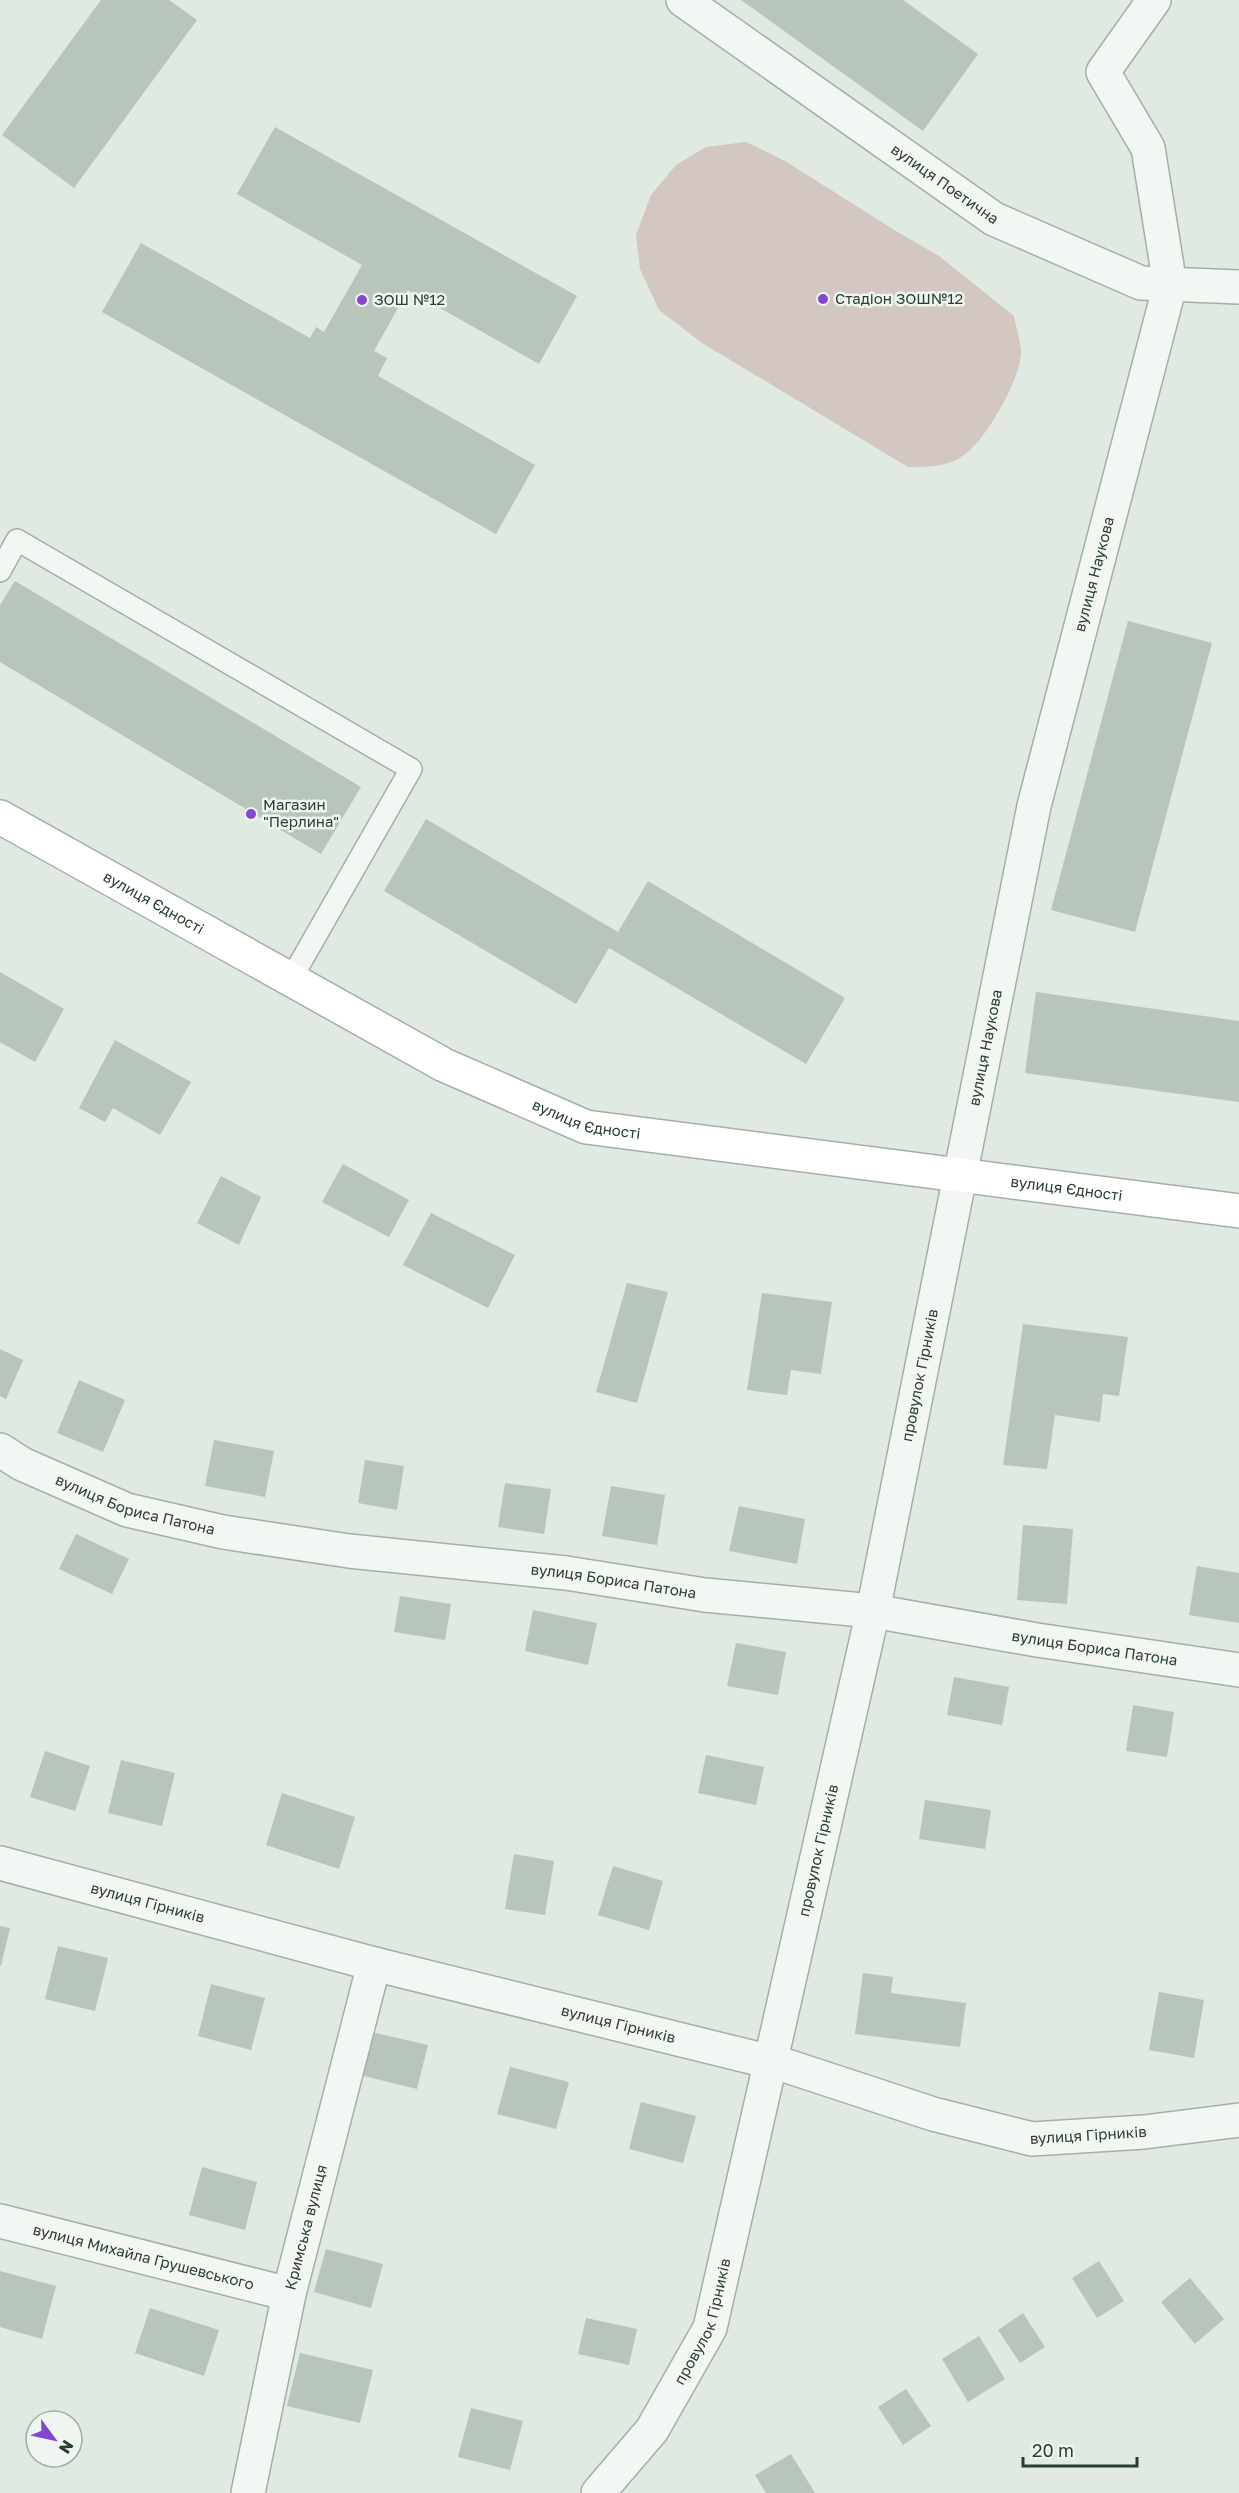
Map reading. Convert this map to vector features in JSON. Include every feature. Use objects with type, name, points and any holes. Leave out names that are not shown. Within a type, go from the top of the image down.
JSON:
[{"type":"street","name":"вулиця Поетична","points":[[683,0],[994,219],[1141,283],[1239,287]]},
{"type":"street","name":"вулиця Наукова","points":[[962,1175],[1034,806],[1170,285],[1148,148],[1102,72],[1154,0]]},
{"type":"street","name":"вулиця Єдності","points":[[0,817],[444,1065],[586,1127],[1239,1211]]},
{"type":"street","name":"провулок Гірників","points":[[598,2493],[652,2430],[710,2328],[873,1611],[962,1175]]},
{"type":"street","name":"вулиця Бориса Патона","points":[[0,1450],[22,1464],[127,1510],[223,1532],[349,1551],[566,1573],[705,1594],[873,1611],[1037,1640],[1239,1670]]},
{"type":"street","name":"вулиця Гірників","points":[[0,1863],[374,1964],[770,2062],[933,2114],[1032,2139],[1144,2132],[1239,2120]]},
{"type":"street","name":"Кримська вулиця","points":[[248,2493],[290,2294],[374,1964]]},
{"type":"street","name":"вулиця Михайла Грушевського","points":[[0,2221],[290,2294]]},
{"type":"lane","points":[[0,571],[17,540],[411,769],[291,979]]},
{"type":"shaded area","name":"Стадіон ЗОШ№12","points":[[746,142],[785,161],[939,256],[1014,316],[1021,353],[1014,380],[989,428],[968,452],[958,459],[928,467],[908,467],[702,343],[659,310],[640,269],[636,235],[651,195],[676,165],[706,147]]},
{"type":"building","points":[[101,0],[169,0],[197,20],[74,188],[2,135]]},
{"type":"building","points":[[741,0],[903,0],[978,54],[923,131]]},
{"type":"building","name":"ЗОШ №12","points":[[275,127],[577,296],[539,364],[408,290],[374,351],[387,358],[378,376],[535,465],[496,534],[102,312],[141,243],[310,338],[316,327],[324,332],[362,265],[237,194]]},
{"type":"building","points":[[15,581],[361,787],[321,854],[0,662],[0,605]]},
{"type":"building","points":[[1128,621],[1212,643],[1135,932],[1051,910]]},
{"type":"building","points":[[426,819],[618,932],[648,881],[845,998],[806,1064],[609,948],[576,1004],[384,891]]},
{"type":"building","points":[[0,972],[64,1009],[35,1062],[0,1042]]},
{"type":"building","points":[[1036,992],[1239,1021],[1239,1102],[1025,1073]]},
{"type":"building","points":[[115,1040],[191,1082],[160,1135],[113,1108],[105,1122],[79,1108]]},
{"type":"building","points":[[343,1164],[409,1200],[389,1237],[322,1202]]},
{"type":"building","points":[[221,1176],[261,1197],[239,1245],[197,1223]]},
{"type":"building","points":[[431,1213],[515,1255],[488,1308],[403,1265]]},
{"type":"building","points":[[627,1283],[668,1292],[637,1403],[596,1392]]},
{"type":"building","points":[[762,1293],[832,1302],[821,1374],[791,1370],[787,1395],[747,1390]]},
{"type":"building","points":[[1023,1324],[1128,1337],[1119,1396],[1103,1394],[1100,1422],[1055,1415],[1047,1469],[1003,1465]]},
{"type":"building","points":[[0,1349],[23,1360],[6,1399],[0,1396]]},
{"type":"building","points":[[79,1380],[125,1400],[103,1452],[57,1433]]},
{"type":"building","points":[[214,1440],[274,1451],[265,1497],[205,1486]]},
{"type":"building","points":[[365,1460],[404,1466],[397,1510],[358,1503]]},
{"type":"building","points":[[505,1483],[551,1489],[544,1534],[498,1527]]},
{"type":"building","points":[[611,1486],[665,1495],[657,1545],[602,1536]]},
{"type":"building","points":[[739,1506],[805,1519],[797,1564],[729,1551]]},
{"type":"building","points":[[1023,1525],[1073,1529],[1067,1604],[1017,1600]]},
{"type":"building","points":[[76,1534],[129,1559],[112,1594],[59,1569]]},
{"type":"building","points":[[1197,1566],[1239,1573],[1239,1623],[1189,1615]]},
{"type":"building","points":[[400,1596],[451,1604],[445,1640],[394,1632]]},
{"type":"building","points":[[533,1610],[597,1623],[588,1665],[525,1651]]},
{"type":"building","points":[[736,1643],[786,1652],[778,1695],[727,1686]]},
{"type":"building","points":[[954,1677],[1009,1687],[1002,1725],[947,1715]]},
{"type":"building","points":[[1133,1705],[1174,1712],[1167,1757],[1126,1751]]},
{"type":"building","points":[[45,1751],[90,1766],[75,1811],[30,1797]]},
{"type":"building","points":[[706,1755],[764,1767],[756,1805],[698,1793]]},
{"type":"building","points":[[121,1760],[175,1773],[162,1826],[108,1813]]},
{"type":"building","points":[[282,1793],[355,1817],[339,1869],[266,1845]]},
{"type":"building","points":[[925,1800],[991,1810],[985,1849],[919,1839]]},
{"type":"building","points":[[514,1854],[554,1861],[545,1915],[505,1909]]},
{"type":"building","points":[[613,1866],[663,1881],[649,1930],[598,1915]]},
{"type":"building","points":[[0,1926],[10,1928],[1,1966],[0,1966]]},
{"type":"building","points":[[58,1946],[108,1958],[95,2011],[45,1999]]},
{"type":"building","points":[[863,1973],[893,1977],[891,1993],[966,2003],[960,2047],[855,2034]]},
{"type":"building","points":[[211,1984],[265,1998],[251,2050],[198,2036]]},
{"type":"building","points":[[1159,1992],[1204,2000],[1194,2058],[1149,2050]]},
{"type":"building","points":[[367,2031],[428,2045],[417,2089],[356,2074]]},
{"type":"building","points":[[510,2067],[569,2082],[556,2129],[497,2114]]},
{"type":"building","points":[[641,2102],[696,2116],[683,2163],[629,2149]]},
{"type":"building","points":[[202,2167],[257,2182],[245,2230],[189,2215]]},
{"type":"building","points":[[326,2249],[383,2264],[371,2308],[314,2292]]},
{"type":"building","points":[[1099,2261],[1124,2301],[1097,2318],[1072,2278]]},
{"type":"building","points":[[0,2271],[56,2286],[42,2339],[0,2327]]},
{"type":"building","points":[[1190,2278],[1224,2319],[1195,2344],[1161,2302]]},
{"type":"building","points":[[150,2308],[219,2330],[204,2376],[135,2353]]},
{"type":"building","points":[[1023,2313],[1045,2347],[1020,2363],[998,2330]]},
{"type":"building","points":[[586,2318],[637,2329],[629,2365],[578,2354]]},
{"type":"building","points":[[979,2336],[1005,2379],[968,2402],[942,2359]]},
{"type":"building","points":[[300,2353],[373,2370],[360,2423],[287,2406]]},
{"type":"building","points":[[906,2389],[931,2426],[903,2445],[878,2407]]},
{"type":"building","points":[[471,2408],[523,2421],[510,2470],[458,2457]]},
{"type":"building","points":[[791,2454],[815,2493],[766,2493],[755,2475]]},
{"type":"place","name":"Стадіон ЗОШ№12","points":[[823,299]]},
{"type":"place","name":"ЗОШ №12","points":[[362,300]]},
{"type":"place","name":"Магазин \"Перлина\"","points":[[251,814]]}]
